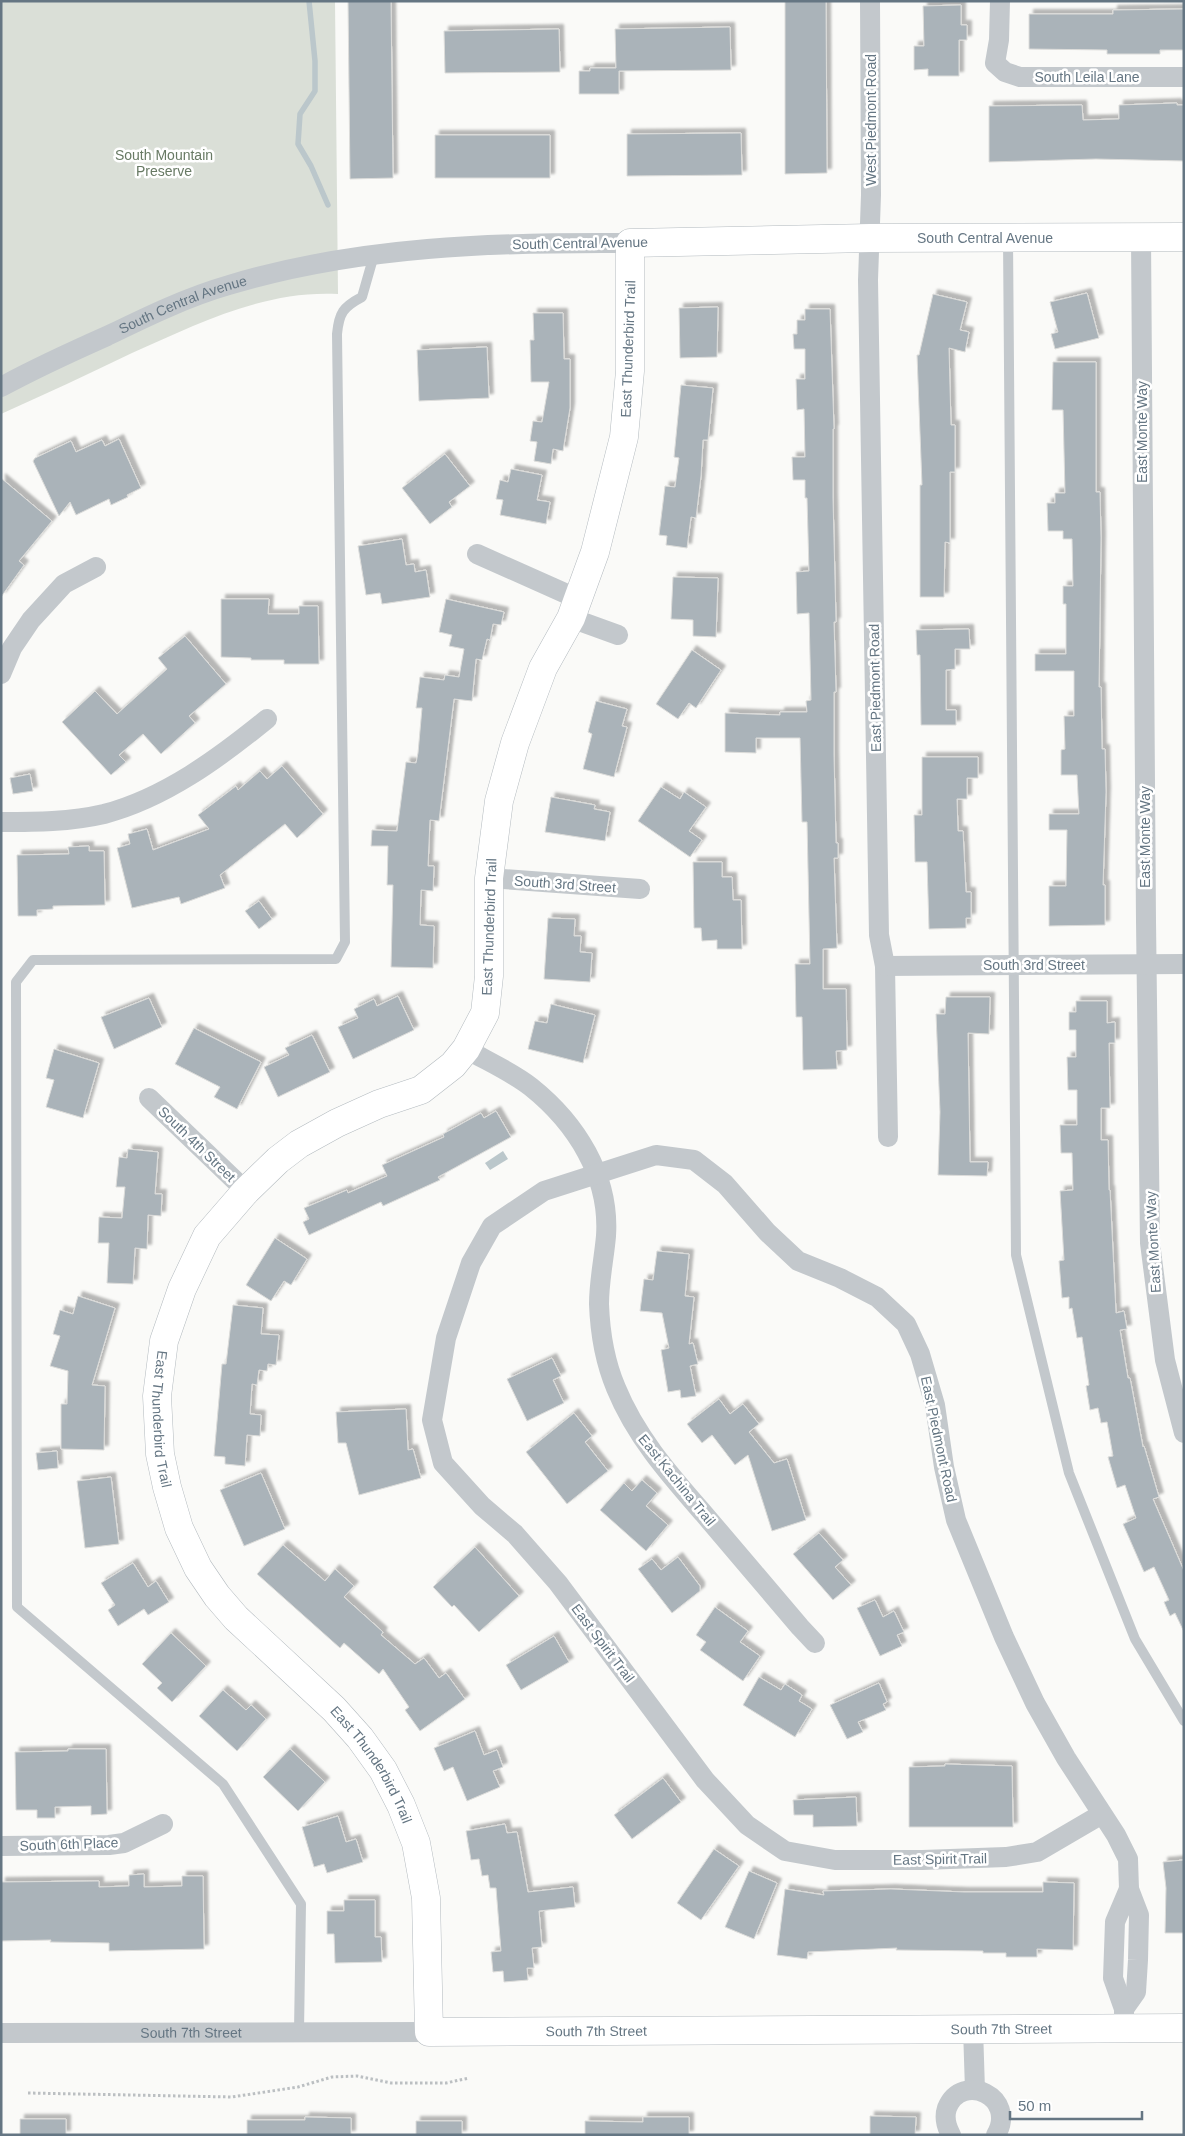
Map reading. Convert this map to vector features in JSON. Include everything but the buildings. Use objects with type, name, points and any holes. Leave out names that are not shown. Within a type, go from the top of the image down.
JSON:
[{"type":"street","name":"West Piedmont Road","points":[[870,1],[870,238]]},
{"type":"street","name":"South Leila Lane","points":[[1000,1],[999,40],[995,62],[1005,72],[1020,77],[1184,76]]},
{"type":"street","name":"East Monte Way","points":[[1141,237],[1150,1243],[1165,1360],[1184,1433]]},
{"type":"street","name":"South Central Avenue","points":[[1,387],[149,316],[228,285],[374,255],[451,246],[870,238],[1184,237]]},
{"type":"street","name":"East Piedmont Road","points":[[870,238],[869,290],[879,935],[885,966],[888,1137]]},
{"type":"street","name":"East Thunderbird Trail","points":[[428,2032],[426,1898],[416,1843],[401,1805],[384,1770],[360,1738],[334,1710],[236,1618],[217,1596],[198,1568],[179,1528],[167,1487],[160,1454],[157,1396],[164,1340],[182,1289],[207,1236],[246,1191],[278,1160],[307,1140],[337,1123],[379,1104],[421,1090],[453,1065],[466,1049],[485,1013],[489,976],[489,878],[499,801],[515,743],[544,668],[575,609],[595,552],[624,437],[630,371],[630,243]]},
{"type":"street","points":[[477,554],[618,635]]},
{"type":"street","points":[[1,674],[12,648],[31,620],[64,584],[96,567]]},
{"type":"street","points":[[1,822],[64,820],[103,814],[137,802],[195,772],[234,746],[267,719]]},
{"type":"street","name":"South 3rd Street","points":[[489,878],[640,890]]},
{"type":"street","name":"South 3rd Street","points":[[885,966],[1184,964]]},
{"type":"street","name":"East Kachina Trail","points":[[466,1049],[530,1086],[566,1121],[580,1138],[600,1186],[606,1234],[599,1303],[601,1332],[606,1361],[626,1413],[644,1442],[671,1476],[800,1627],[816,1643]]},
{"type":"street","name":"South 4th Street","points":[[149,1098],[246,1191]]},
{"type":"street","name":"East Piedmont Road","points":[[596,1175],[656,1154],[694,1160],[725,1184],[766,1232],[798,1261],[840,1278],[877,1298],[906,1324],[920,1354],[934,1404],[944,1467],[956,1520],[1004,1637],[1035,1703],[1066,1758],[1116,1835],[1128,1859],[1129,1889],[1139,1915],[1126,1960],[1136,1992],[1124,2019]]},
{"type":"street","name":"East Spirit Trail","points":[[596,1175],[544,1191],[492,1226],[471,1263],[446,1338],[432,1420],[443,1463],[482,1506],[515,1534],[558,1583],[705,1780],[746,1825],[785,1851],[835,1860],[1006,1857],[1037,1852],[1102,1814]]},
{"type":"street","name":"South 6th Place","points":[[1,1846],[109,1846],[124,1843],[163,1824]]},
{"type":"street","name":"South 7th Street","points":[[3,2032],[428,2032],[973,2028],[1124,2019],[1184,2028]]},
{"type":"street","points":[[973,2028],[975,2090]]},
{"type":"street","points":[[950,2135],[945,2121],[949,2105],[960,2094],[975,2090],[990,2096],[1000,2108],[1001,2124],[996,2135]]},
{"type":"lane","points":[[1008,238],[1016,1255],[1069,1472],[1135,1640],[1184,1721]]},
{"type":"lane","points":[[299,2031],[301,1904],[223,1784],[17,1607],[16,982],[33,960],[336,959],[345,942],[337,334],[338,319],[347,305],[362,298],[374,255]]},
{"type":"path","points":[[28,2093],[232,2097],[298,2087],[332,2077],[357,2076],[390,2083],[446,2083],[469,2078]]},
{"type":"green space","name":"South Mountain Preserve","points":[[1,1],[335,1],[338,294],[284,297],[232,311],[156,342],[1,414]]},
{"type":"shaded area","points":[[503,1151],[508,1159],[490,1170],[485,1163]]},
{"type":"waterway","points":[[309,1],[315,61],[315,91],[300,114],[298,144],[311,166],[328,205]]}]
